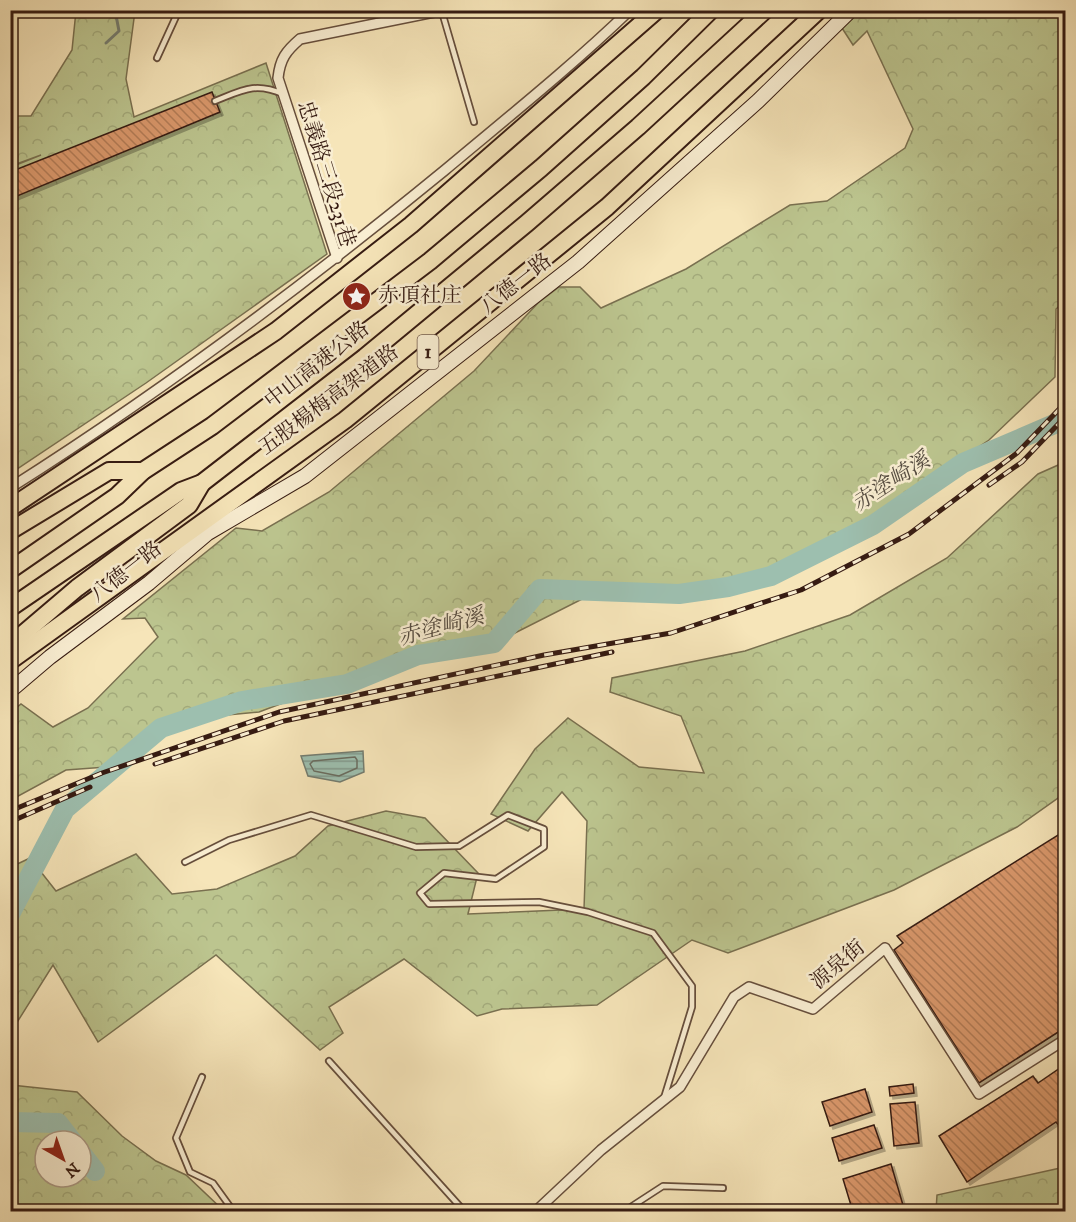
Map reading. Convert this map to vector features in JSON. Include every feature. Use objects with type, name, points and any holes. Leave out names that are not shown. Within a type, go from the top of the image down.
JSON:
[{"type":"highway","points":[[10,508],[276,331],[411,225],[657,10]]},
{"type":"highway","name":"中山高速公路","points":[[10,570],[117,496],[144,471],[212,426],[430,261],[541,168],[643,77],[711,10]]},
{"type":"highway","name":"中山高速公路","points":[[10,608],[181,491],[202,483],[365,357],[527,223],[638,127],[765,10]]},
{"type":"highway","name":"五股楊梅高架道路","points":[[10,661],[345,420],[607,207],[819,10]]},
{"type":"highway","points":[[10,531],[109,471],[144,471]]},
{"type":"highway","points":[[10,645],[77,588],[189,505],[202,483]]},
{"type":"street","points":[[337,258],[497,126],[630,10]]},
{"type":"street","name":"八德一路","points":[[10,691],[50,657],[149,583],[222,524],[305,476],[578,262],[649,202],[759,101],[851,10]]},
{"type":"street","name":"忠義路三段231巷","points":[[10,488],[153,394],[337,258],[278,78],[280,64],[287,50],[300,39],[443,11]]},
{"type":"street","name":"源泉街","points":[[534,1212],[601,1150],[680,1087],[734,997],[749,987],[813,1010],[885,948],[979,1094],[1065,1039]]},
{"type":"lane","points":[[157,58],[179,10]]},
{"type":"lane","points":[[443,11],[474,122]]},
{"type":"lane","points":[[215,101],[255,86],[283,94]]},
{"type":"lane","points":[[185,862],[229,840],[311,815],[416,847],[459,846],[508,815],[544,829],[544,848],[496,879],[444,873],[420,893],[429,904],[539,902],[588,912],[653,933],[693,986],[692,1007],[662,1103]]},
{"type":"lane","points":[[330,1061],[465,1212]]},
{"type":"lane","points":[[202,1077],[176,1138],[190,1173],[213,1183],[234,1212]]},
{"type":"lane","points":[[623,1212],[663,1186],[723,1188]]},
{"type":"green space","points":[[76,11],[135,11],[126,79],[134,117],[266,63],[327,254],[146,383],[11,473],[11,167],[41,155],[11,166],[11,116],[31,116],[72,50]]},
{"type":"green space","points":[[859,11],[1065,11],[1066,300],[1056,309],[1055,377],[989,440],[862,525],[735,587],[590,595],[509,636],[355,676],[259,712],[164,721],[120,766],[66,770],[11,800],[10,713],[21,704],[53,727],[88,708],[158,637],[145,618],[123,619],[236,528],[262,531],[329,492],[474,371],[538,303],[559,287],[580,287],[601,308],[686,269],[790,205],[827,201],[905,148],[913,129],[867,31],[853,45],[842,28]]},
{"type":"green space","points":[[1065,462],[1065,793],[1017,827],[894,890],[728,953],[692,940],[597,1005],[502,1009],[477,1016],[404,959],[329,1007],[343,1033],[320,1050],[216,955],[98,1042],[53,965],[11,1032],[11,867],[30,858],[56,891],[136,854],[172,894],[217,889],[295,856],[328,826],[386,811],[425,818],[478,873],[468,914],[584,909],[587,821],[562,792],[528,831],[491,814],[535,749],[568,718],[639,767],[704,773],[681,716],[610,692],[612,678],[745,651],[850,615],[947,558],[1038,474]]},
{"type":"green space","points":[[11,1085],[77,1092],[122,1136],[156,1161],[186,1175],[224,1211],[11,1211]]},
{"type":"green space","points":[[1065,1167],[1065,1211],[936,1211],[937,1195]]},
{"type":"water","points":[[363,751],[364,772],[340,782],[308,776],[301,756]]},
{"type":"building","points":[[212,92],[220,112],[10,199],[10,172]]},
{"type":"building","points":[[1066,830],[1066,1027],[979,1083],[894,950],[903,943],[897,936]]},
{"type":"building","points":[[1066,1064],[1066,1125],[1061,1128],[1056,1122],[967,1182],[939,1136],[1033,1076],[1038,1083]]},
{"type":"building","points":[[913,1084],[914,1093],[890,1096],[889,1087]]},
{"type":"building","points":[[865,1089],[872,1112],[830,1126],[822,1102]]},
{"type":"building","points":[[915,1102],[919,1143],[894,1146],[890,1104]]},
{"type":"building","points":[[874,1125],[882,1148],[839,1161],[832,1138]]},
{"type":"building","points":[[891,1164],[905,1212],[853,1212],[843,1179]]},
{"type":"waterway","points":[[106,43],[119,31],[115,10]]},
{"type":"waterway","name":"赤塗崎溪","points":[[10,914],[65,809],[161,728],[242,701],[347,684],[418,655],[494,643],[540,589],[679,594],[728,587],[771,576],[873,525],[963,463],[1066,419]]},
{"type":"waterway","name":"赤塗崎溪","points":[[10,1122],[58,1123],[63,1129]]},
{"type":"railway","points":[[10,811],[102,773],[279,712],[544,655],[671,633],[801,590],[909,534],[1017,453],[1066,402]]},
{"type":"railway","points":[[989,485],[1022,462],[1066,416]]},
{"type":"railway","points":[[155,764],[284,721],[612,652]]},
{"type":"railway","points":[[10,822],[90,787]]},
{"type":"place","name":"赤頂社庄","points":[[357,296]]}]
